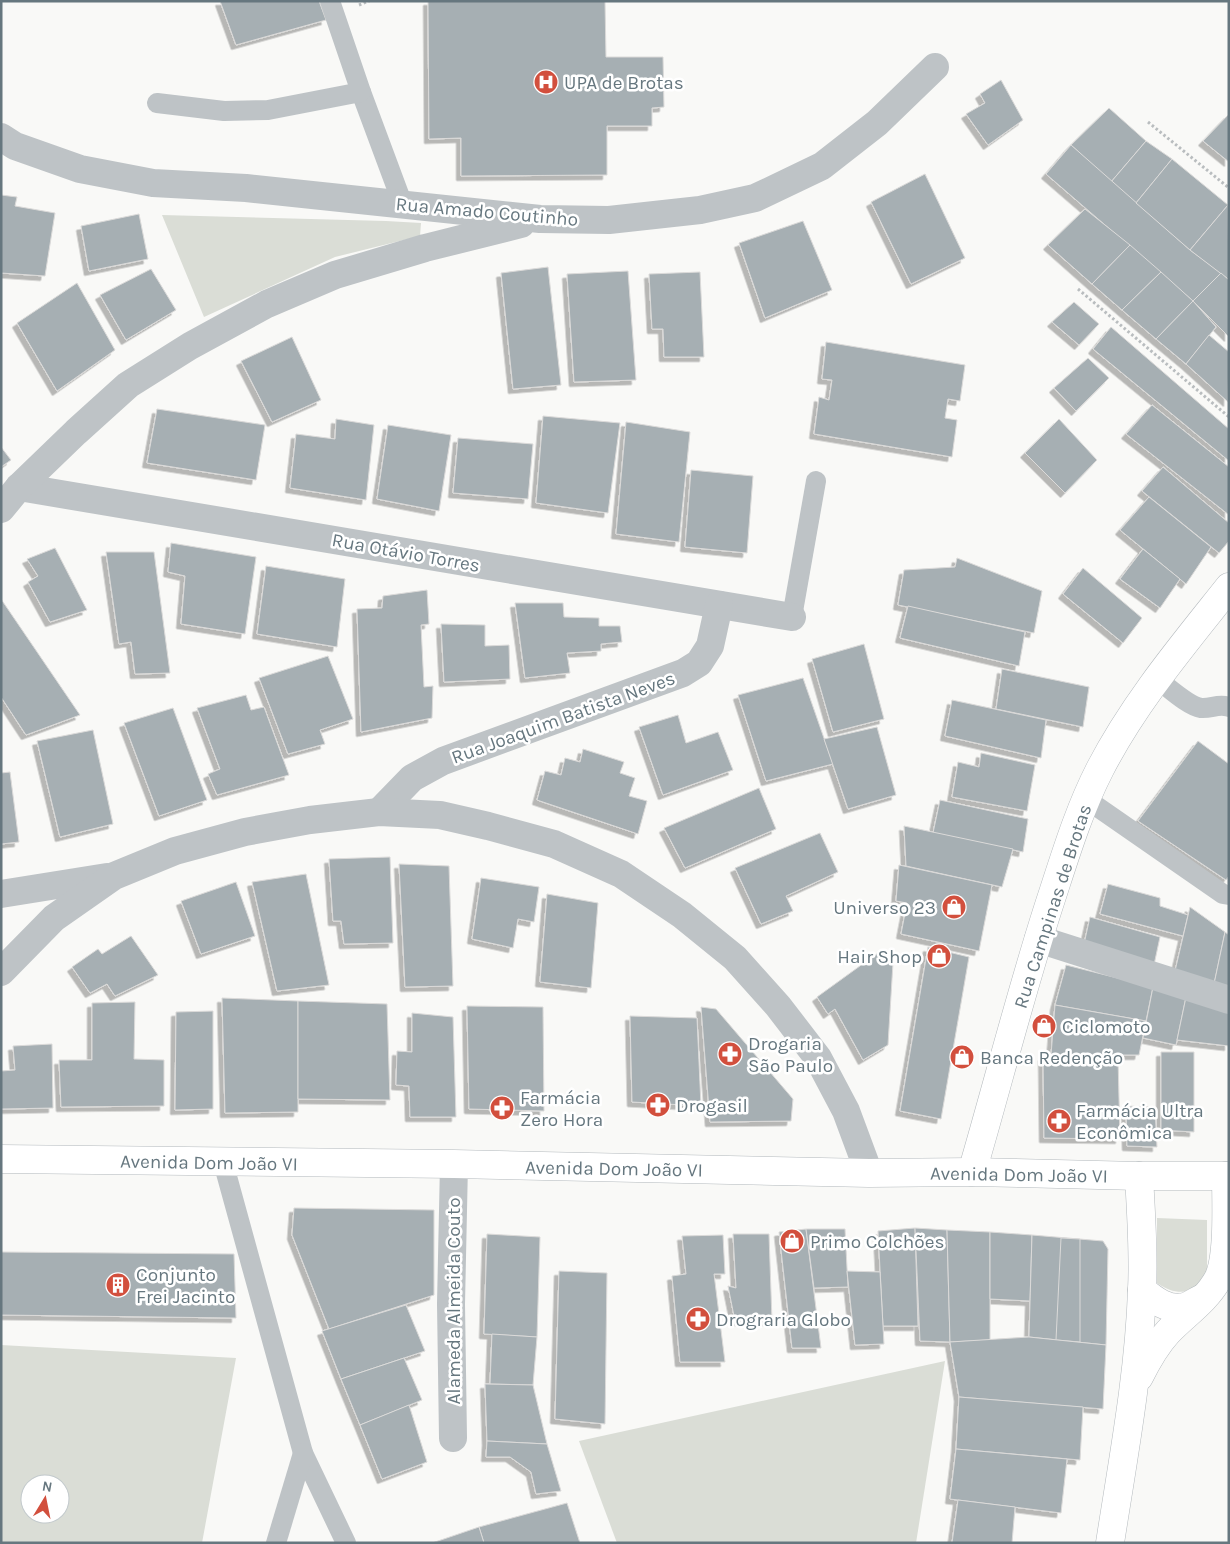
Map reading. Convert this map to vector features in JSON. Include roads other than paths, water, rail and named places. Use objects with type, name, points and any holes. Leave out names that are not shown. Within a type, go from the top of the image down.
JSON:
[{"type":"main road","name":"Rua Campinas de Brotas","points":[[972,1172],[1038,939],[1072,833],[1086,799],[1122,730],[1157,679],[1229,587]]},
{"type":"main road","name":"Avenida Dom João VI","points":[[1,1160],[454,1164],[869,1173],[972,1172],[1228,1176]]},
{"type":"main road","points":[[1110,1543],[1134,1386],[1142,1290],[1139,1176]]},
{"type":"main road","points":[[1134,1386],[1154,1350],[1168,1332],[1205,1297],[1218,1278],[1225,1254],[1228,1176]]},
{"type":"main road","points":[[1142,1290],[1154,1300],[1166,1306],[1185,1307],[1205,1297]]},
{"type":"street","name":"Rua Amado Coutinho","points":[[1,137],[15,146],[80,169],[153,183],[246,188],[540,219],[609,220],[700,210],[755,198],[822,166],[877,123],[935,67]]},
{"type":"street","points":[[1,509],[19,487],[128,385],[190,346],[267,304],[335,275],[425,248],[540,219]]},
{"type":"street","name":"Rua Otávio Torres","points":[[19,487],[792,616]]},
{"type":"street","name":"Rua Joaquim Batista Neves","points":[[379,812],[412,778],[443,761],[682,673],[699,663],[710,646],[719,605]]},
{"type":"street","points":[[1,972],[54,918],[114,876],[175,851],[245,832],[310,820],[379,812],[440,815],[488,826],[554,844],[621,874],[682,915],[735,958],[778,1006],[818,1058],[846,1111],[869,1173]]},
{"type":"street","points":[[1,894],[114,876]]},
{"type":"street","points":[[1038,939],[1229,1000]]},
{"type":"street","name":"Alameda Almeida Couto","points":[[453,1438],[451,1304],[454,1164]]},
{"type":"lane","points":[[330,1],[403,205]]},
{"type":"lane","points":[[157,103],[224,111],[268,110],[361,92]]},
{"type":"lane","points":[[792,616],[816,481]]},
{"type":"lane","points":[[1157,679],[1194,706],[1203,708],[1220,705],[1229,707]]},
{"type":"lane","points":[[1086,799],[1223,894],[1229,895]]},
{"type":"lane","points":[[223,1162],[304,1453],[346,1543]]},
{"type":"lane","points":[[276,1543],[304,1453]]},
{"type":"place","name":"UPA de Brotas","points":[[546,82]]},
{"type":"place","name":"Universo 23","points":[[954,907]]},
{"type":"place","name":"Hair Shop","points":[[939,956]]},
{"type":"place","name":"Ciclomoto","points":[[1044,1026]]},
{"type":"place","name":"Drogaria São Paulo","points":[[730,1054]]},
{"type":"place","name":"Banca Redenção","points":[[962,1057]]},
{"type":"place","name":"Drogasil","points":[[658,1105]]},
{"type":"place","name":"Farmácia Zero Hora","points":[[502,1108]]},
{"type":"place","name":"Farmácia Ultra Econômica","points":[[1059,1121]]},
{"type":"place","name":"Primo Colchões","points":[[792,1241]]},
{"type":"place","name":"Conjunto Frei Jacinto","points":[[118,1285]]},
{"type":"place","name":"Drograria Globo","points":[[698,1319]]}]
